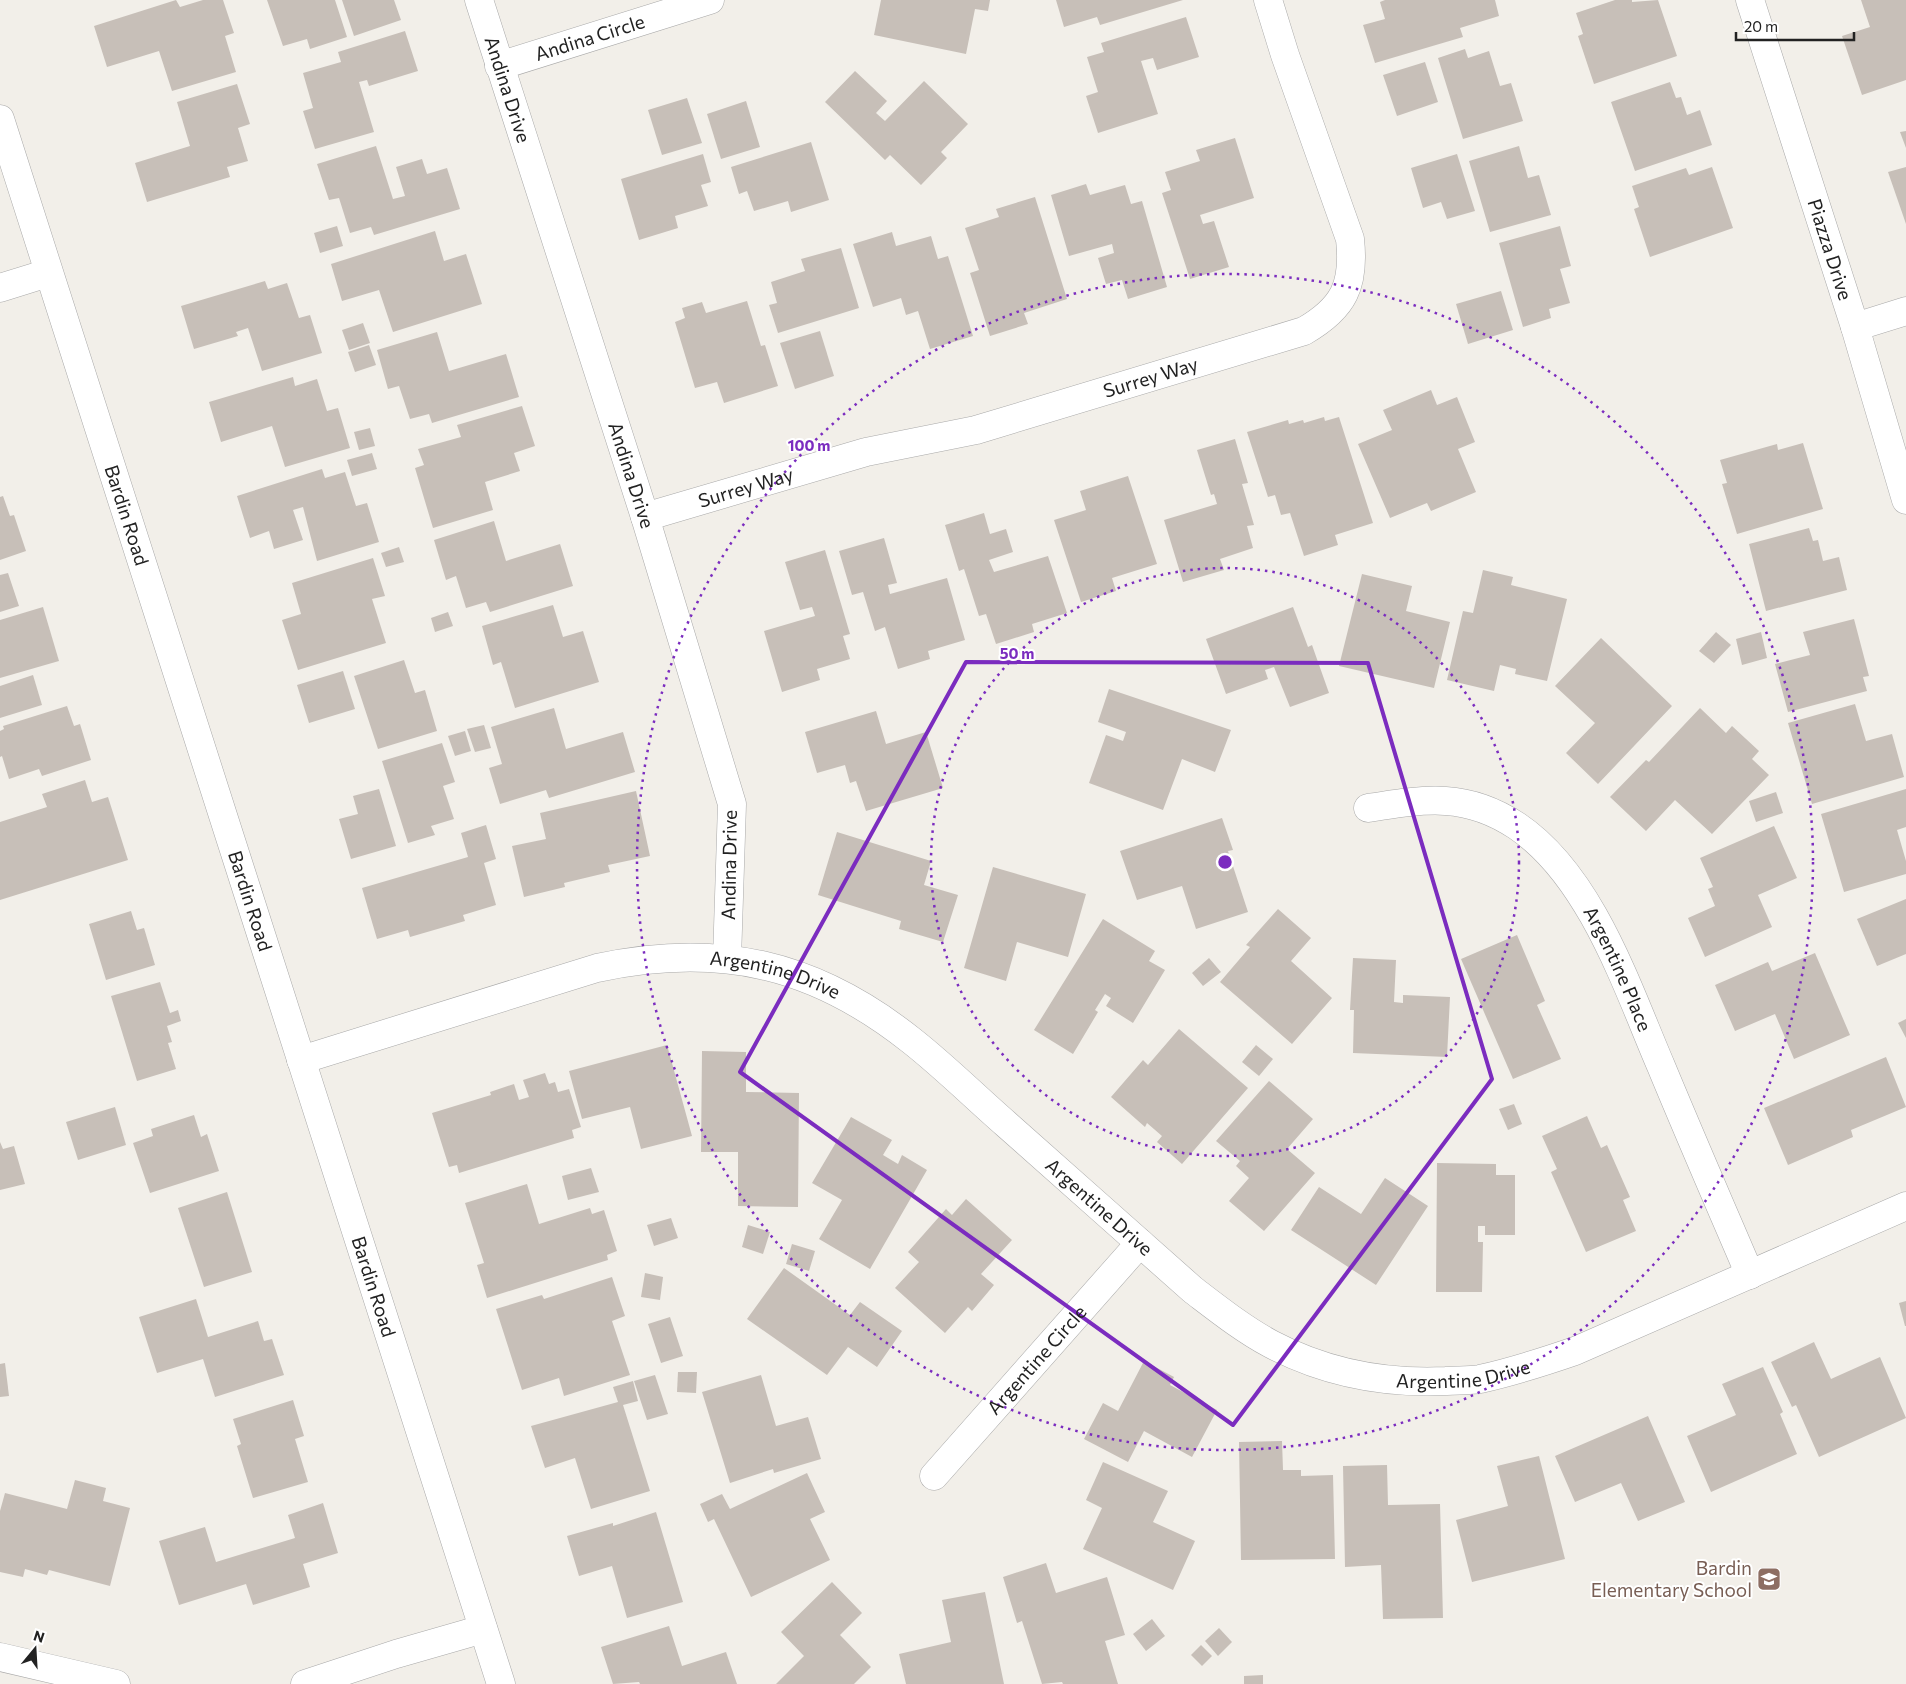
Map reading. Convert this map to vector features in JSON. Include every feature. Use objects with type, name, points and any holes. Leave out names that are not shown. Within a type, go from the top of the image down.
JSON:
[{"type":"street","name":"Andina Drive","points":[[479,0],[645,517],[732,804],[727,958]]},
{"type":"street","name":"Andina Circle","points":[[499,66],[710,0]]},
{"type":"street","name":"Surrey Way","points":[[645,517],[866,452],[976,430],[1304,332],[1325,319],[1339,303],[1348,284],[1353,263],[1350,240],[1285,55],[1268,0]]},
{"type":"street","name":"Piazza Drive","points":[[1750,0],[1855,327],[1906,500]]},
{"type":"street","name":"Bardin Road","points":[[0,119],[501,1684]]},
{"type":"street","points":[[0,288],[48,273]]},
{"type":"street","points":[[1855,327],[1906,311]]},
{"type":"street","name":"Argentine Place","points":[[1368,808],[1421,799],[1454,800],[1486,810],[1517,826],[1540,844],[1559,866],[1601,929],[1750,1275]]},
{"type":"street","name":"Argentine Drive","points":[[301,1060],[597,968],[633,960],[669,957],[727,958],[786,971],[818,983],[847,997],[880,1018],[912,1042],[1193,1290],[1236,1323],[1304,1360],[1342,1373],[1383,1381],[1430,1382],[1478,1379],[1531,1366],[1574,1351],[1906,1206]]},
{"type":"street","name":"Argentine Circle","points":[[934,1476],[1140,1243]]},
{"type":"street","points":[[305,1684],[396,1654],[483,1629]]},
{"type":"street","points":[[0,1657],[116,1684]]},
{"type":"highlighted area","points":[[966,662],[1368,663],[1492,1079],[1233,1425],[740,1072]]},
{"type":"building","points":[[176,0],[180,7],[203,0],[223,0],[234,33],[225,36],[236,72],[172,91],[159,51],[107,67],[94,26]]},
{"type":"building","points":[[267,0],[335,0],[347,37],[310,49],[307,39],[283,46]]},
{"type":"building","points":[[342,0],[394,0],[401,20],[354,36]]},
{"type":"building","points":[[881,0],[990,0],[988,11],[975,9],[966,54],[874,35]]},
{"type":"building","points":[[1056,0],[1183,0],[1100,25],[1097,17],[1064,27]]},
{"type":"building","points":[[1385,0],[1495,0],[1499,16],[1460,28],[1463,37],[1375,63],[1363,25],[1385,19],[1380,2]]},
{"type":"building","points":[[1615,0],[1632,0],[1632,2],[1658,0],[1677,56],[1594,84],[1578,36],[1583,34],[1576,13]]},
{"type":"building","points":[[1861,0],[1906,0],[1906,80],[1862,95],[1842,36],[1870,27]]},
{"type":"building","points":[[1186,17],[1199,57],[1157,70],[1153,58],[1141,61],[1158,114],[1098,133],[1086,96],[1098,92],[1087,57],[1104,52],[1101,43]]},
{"type":"building","points":[[405,31],[418,71],[369,86],[367,80],[359,82],[374,132],[315,149],[303,111],[313,108],[303,73],[341,62],[338,52]]},
{"type":"building","points":[[1465,49],[1468,58],[1489,51],[1500,86],[1511,83],[1523,121],[1463,139],[1438,58]]},
{"type":"building","points":[[1425,62],[1438,102],[1397,116],[1383,75]]},
{"type":"building","points":[[855,71],[887,101],[876,113],[885,121],[924,81],[968,124],[941,152],[947,158],[921,185],[890,155],[885,160],[825,102]]},
{"type":"building","points":[[1670,82],[1676,98],[1681,97],[1687,115],[1700,110],[1712,145],[1635,171],[1611,102]]},
{"type":"building","points":[[237,84],[250,124],[238,128],[248,161],[227,167],[230,177],[147,202],[135,163],[190,146],[177,102]]},
{"type":"building","points":[[687,98],[702,143],[662,155],[648,110]]},
{"type":"building","points":[[746,101],[760,147],[721,159],[707,114]]},
{"type":"building","points":[[1906,131],[1906,148],[1900,132]]},
{"type":"building","points":[[1235,138],[1254,198],[1200,215],[1203,224],[1214,221],[1229,267],[1190,279],[1162,193],[1171,190],[1165,172],[1200,161],[1196,150]]},
{"type":"building","points":[[811,142],[829,200],[791,212],[788,201],[754,211],[747,191],[739,194],[731,167]]},
{"type":"building","points":[[376,146],[393,199],[405,196],[396,167],[422,159],[427,174],[447,168],[460,209],[374,235],[371,227],[350,233],[339,198],[329,200],[317,164]]},
{"type":"building","points":[[1519,146],[1528,178],[1539,175],[1551,215],[1490,232],[1469,161]]},
{"type":"building","points":[[703,154],[711,182],[701,185],[708,206],[675,216],[678,228],[639,240],[621,179]]},
{"type":"building","points":[[1457,154],[1475,211],[1447,219],[1441,202],[1423,208],[1411,168]]},
{"type":"building","points":[[1712,167],[1733,228],[1650,257],[1634,209],[1639,207],[1632,186],[1686,168],[1689,175]]},
{"type":"building","points":[[1906,167],[1906,224],[1888,172]]},
{"type":"building","points":[[1086,184],[1090,195],[1125,185],[1131,204],[1142,201],[1167,287],[1128,299],[1122,280],[1106,284],[1098,258],[1114,253],[1112,244],[1069,256],[1051,195]]},
{"type":"building","points":[[1035,197],[1067,299],[1024,313],[1028,324],[990,336],[970,273],[979,270],[965,228],[999,217],[996,209]]},
{"type":"building","points":[[337,226],[343,246],[320,253],[314,233]]},
{"type":"building","points":[[1560,226],[1571,266],[1560,269],[1570,303],[1549,309],[1551,318],[1523,327],[1499,243]]},
{"type":"building","points":[[435,231],[444,261],[466,254],[482,304],[393,332],[379,290],[342,301],[331,264]]},
{"type":"building","points":[[892,232],[896,246],[931,236],[938,259],[948,256],[973,336],[930,349],[918,311],[906,315],[901,298],[873,307],[853,244]]},
{"type":"building","points":[[841,248],[859,308],[778,333],[769,305],[777,303],[771,282],[805,271],[801,259]]},
{"type":"building","points":[[265,281],[268,289],[287,283],[299,318],[310,315],[322,353],[262,371],[248,328],[236,332],[238,336],[194,349],[181,306]]},
{"type":"building","points":[[1501,291],[1513,330],[1468,344],[1456,304]]},
{"type":"building","points":[[747,301],[761,346],[765,345],[778,386],[724,403],[717,382],[695,388],[675,322],[685,318],[682,308],[702,302],[706,313]]},
{"type":"building","points":[[363,323],[370,343],[349,350],[342,330]]},
{"type":"building","points":[[820,331],[834,376],[795,389],[780,343]]},
{"type":"building","points":[[437,332],[449,371],[506,354],[519,397],[432,423],[429,414],[410,419],[399,386],[388,389],[377,350]]},
{"type":"building","points":[[369,345],[376,365],[355,372],[348,352]]},
{"type":"building","points":[[293,377],[295,386],[317,379],[327,411],[338,408],[350,448],[285,467],[272,426],[221,442],[209,402]]},
{"type":"building","points":[[1431,390],[1437,405],[1457,397],[1475,442],[1458,449],[1476,492],[1431,511],[1427,503],[1390,518],[1358,444],[1392,430],[1383,410]]},
{"type":"building","points":[[522,406],[535,446],[514,453],[520,471],[485,482],[493,510],[433,528],[415,468],[424,465],[418,449],[461,437],[457,425]]},
{"type":"building","points":[[1324,417],[1325,421],[1339,417],[1373,523],[1335,535],[1338,545],[1304,556],[1290,513],[1281,515],[1275,495],[1268,497],[1247,432],[1288,420],[1289,424],[1303,420],[1304,423]]},
{"type":"building","points":[[370,428],[375,446],[359,450],[354,432]]},
{"type":"building","points":[[1235,439],[1248,483],[1242,484],[1254,525],[1247,526],[1253,548],[1220,559],[1224,570],[1183,582],[1164,520],[1217,504],[1214,494],[1211,495],[1197,450]]},
{"type":"building","points":[[1803,443],[1823,509],[1737,534],[1722,484],[1727,483],[1720,460],[1777,444],[1778,450]]},
{"type":"building","points":[[372,453],[377,469],[352,476],[347,460]]},
{"type":"building","points":[[322,469],[325,478],[345,472],[356,506],[367,503],[379,542],[317,561],[303,507],[293,510],[303,540],[274,549],[269,531],[250,538],[237,496]]},
{"type":"building","points":[[1128,476],[1157,564],[1112,578],[1116,591],[1081,602],[1054,520],[1086,510],[1080,491]]},
{"type":"building","points":[[3,496],[10,516],[14,515],[26,551],[0,560],[0,497]]},
{"type":"building","points":[[984,513],[990,534],[1006,529],[1013,552],[989,560],[994,572],[1048,556],[1067,613],[1032,624],[1034,632],[996,644],[986,614],[979,616],[964,569],[959,571],[945,525]]},
{"type":"building","points":[[494,521],[506,561],[560,544],[573,586],[490,612],[486,602],[466,608],[456,576],[446,580],[434,540]]},
{"type":"building","points":[[1809,528],[1813,541],[1818,540],[1823,561],[1839,557],[1847,590],[1766,611],[1749,544]]},
{"type":"building","points":[[884,538],[897,583],[888,585],[890,594],[947,578],[965,640],[928,651],[930,659],[898,669],[885,627],[875,631],[863,592],[852,595],[839,551]]},
{"type":"building","points":[[399,547],[404,562],[386,567],[381,553]]},
{"type":"building","points":[[825,550],[850,634],[843,636],[850,659],[817,669],[820,680],[782,692],[764,631],[815,616],[812,607],[800,610],[785,562]]},
{"type":"building","points":[[373,558],[385,596],[372,599],[386,643],[298,670],[282,620],[301,614],[292,583]]},
{"type":"building","points":[[1483,570],[1513,577],[1511,585],[1567,599],[1547,681],[1515,674],[1516,669],[1500,665],[1494,691],[1447,680],[1463,611],[1473,613]]},
{"type":"building","points":[[8,573],[19,606],[0,612],[0,575]]},
{"type":"building","points":[[1362,574],[1412,586],[1406,611],[1450,622],[1434,688],[1339,666]]},
{"type":"building","points":[[553,605],[563,637],[583,631],[599,682],[515,708],[501,662],[493,665],[482,626]]},
{"type":"building","points":[[43,607],[59,661],[0,678],[0,620]]},
{"type":"building","points":[[1293,607],[1308,647],[1312,645],[1329,693],[1290,707],[1274,667],[1265,670],[1268,679],[1226,694],[1206,639]]},
{"type":"building","points":[[448,612],[453,626],[435,632],[431,618]]},
{"type":"building","points":[[1854,619],[1869,676],[1863,677],[1867,691],[1788,712],[1775,664],[1810,655],[1803,632]]},
{"type":"building","points":[[1716,632],[1731,645],[1714,663],[1699,651]]},
{"type":"building","points":[[1761,632],[1767,658],[1742,665],[1736,639]]},
{"type":"building","points":[[1601,638],[1672,706],[1598,784],[1566,753],[1595,723],[1555,686]]},
{"type":"building","points":[[404,660],[415,693],[425,690],[437,731],[378,749],[354,676]]},
{"type":"building","points":[[343,671],[355,709],[309,723],[297,685]]},
{"type":"building","points":[[33,675],[42,705],[0,718],[0,686]]},
{"type":"building","points":[[1109,689],[1231,730],[1215,772],[1182,759],[1163,810],[1089,783],[1106,735],[1123,741],[1126,732],[1098,722]]},
{"type":"building","points":[[1855,704],[1866,741],[1892,734],[1904,777],[1812,804],[1788,723]]},
{"type":"building","points":[[67,706],[74,726],[80,724],[91,760],[42,776],[39,769],[9,779],[2,756],[0,757],[0,731],[4,729],[3,726]]},
{"type":"building","points":[[554,708],[566,749],[623,732],[635,772],[549,798],[546,790],[500,804],[489,768],[502,764],[491,727]]},
{"type":"building","points":[[1700,708],[1726,733],[1732,726],[1759,751],[1752,759],[1769,775],[1712,834],[1675,800],[1646,831],[1610,797],[1646,760],[1649,762]]},
{"type":"building","points":[[876,711],[886,744],[926,732],[943,788],[866,811],[856,781],[850,783],[845,765],[817,773],[805,732]]},
{"type":"building","points":[[484,725],[491,748],[475,752],[467,729]]},
{"type":"building","points":[[465,731],[471,751],[455,756],[448,736]]},
{"type":"building","points":[[442,743],[455,782],[443,786],[454,819],[431,826],[435,835],[408,843],[382,761]]},
{"type":"building","points":[[85,780],[92,802],[108,797],[128,860],[0,900],[0,822],[47,807],[42,794]]},
{"type":"building","points":[[379,789],[396,846],[351,859],[339,819],[358,814],[353,796]]},
{"type":"building","points":[[1906,789],[1906,827],[1897,830],[1906,861],[1906,874],[1844,892],[1821,814]]},
{"type":"building","points":[[636,791],[650,856],[608,865],[610,872],[564,883],[565,887],[524,897],[512,846],[546,839],[540,813]]},
{"type":"building","points":[[1776,792],[1783,813],[1756,822],[1749,801]]},
{"type":"building","points":[[1222,818],[1233,850],[1228,851],[1248,912],[1196,929],[1182,886],[1137,900],[1120,851]]},
{"type":"building","points":[[486,825],[496,859],[484,863],[496,905],[463,915],[465,921],[410,937],[408,930],[377,939],[362,888],[468,857],[461,833]]},
{"type":"building","points":[[1774,826],[1797,878],[1758,895],[1772,927],[1705,957],[1688,918],[1715,906],[1708,889],[1713,887],[1700,858]]},
{"type":"building","points":[[837,832],[931,861],[924,885],[958,895],[943,942],[899,929],[901,921],[818,895]]},
{"type":"building","points":[[993,867],[1086,894],[1068,957],[1017,942],[1006,981],[964,968]]},
{"type":"building","points":[[1906,899],[1906,954],[1877,966],[1857,919]]},
{"type":"building","points":[[1278,909],[1311,938],[1291,961],[1332,998],[1292,1044],[1220,982],[1250,947],[1246,945]]},
{"type":"building","points":[[131,911],[137,930],[144,928],[155,965],[106,980],[89,924]]},
{"type":"building","points":[[1103,919],[1155,951],[1149,961],[1165,970],[1133,1023],[1106,1006],[1111,998],[1105,994],[1095,1010],[1098,1012],[1073,1054],[1034,1030]]},
{"type":"building","points":[[1517,935],[1545,1001],[1537,1005],[1561,1059],[1513,1079],[1461,959]]},
{"type":"building","points":[[1815,953],[1850,1035],[1794,1059],[1775,1014],[1735,1031],[1715,985],[1768,962],[1772,971]]},
{"type":"building","points":[[1209,958],[1221,972],[1203,986],[1192,973]]},
{"type":"building","points":[[1353,958],[1396,960],[1394,1002],[1403,1003],[1403,995],[1450,997],[1447,1057],[1353,1053],[1354,1010],[1350,1010]]},
{"type":"building","points":[[160,982],[170,1013],[178,1010],[181,1021],[167,1026],[172,1042],[168,1043],[176,1069],[137,1081],[111,996]]},
{"type":"building","points":[[1906,1019],[1906,1038],[1898,1023]]},
{"type":"building","points":[[1179,1029],[1248,1088],[1182,1164],[1157,1142],[1162,1136],[1147,1123],[1145,1127],[1111,1097],[1143,1060],[1148,1065]]},
{"type":"building","points":[[667,1045],[692,1136],[641,1149],[630,1107],[582,1119],[569,1071]]},
{"type":"building","points":[[1256,1045],[1273,1059],[1259,1076],[1242,1062]]},
{"type":"building","points":[[702,1051],[746,1052],[746,1092],[799,1093],[798,1207],[738,1206],[738,1152],[701,1152]]},
{"type":"building","points":[[1886,1057],[1906,1107],[1851,1130],[1853,1137],[1788,1165],[1764,1108]]},
{"type":"building","points":[[545,1073],[549,1084],[555,1082],[558,1092],[569,1089],[581,1127],[572,1130],[574,1138],[459,1173],[457,1165],[449,1167],[432,1113],[491,1095],[490,1092],[514,1084],[519,1100],[529,1097],[523,1080]]},
{"type":"building","points":[[1269,1081],[1313,1119],[1287,1149],[1315,1173],[1264,1231],[1229,1201],[1249,1178],[1236,1166],[1240,1161],[1216,1141]]},
{"type":"building","points":[[1514,1104],[1522,1124],[1508,1130],[1499,1109]]},
{"type":"building","points":[[115,1107],[126,1145],[78,1160],[66,1122]]},
{"type":"building","points":[[194,1115],[201,1137],[207,1134],[219,1171],[150,1193],[133,1143],[153,1136],[151,1129]]},
{"type":"building","points":[[1587,1116],[1601,1148],[1607,1145],[1630,1197],[1623,1200],[1636,1231],[1586,1252],[1551,1172],[1557,1169],[1542,1136]]},
{"type":"building","points":[[851,1117],[892,1140],[883,1155],[898,1164],[902,1155],[927,1170],[870,1269],[819,1239],[842,1200],[812,1183]]},
{"type":"building","points":[[0,1142],[3,1149],[14,1146],[25,1184],[0,1190]]},
{"type":"building","points":[[1437,1163],[1496,1164],[1496,1175],[1515,1175],[1515,1235],[1485,1235],[1485,1226],[1478,1226],[1478,1242],[1483,1242],[1482,1292],[1436,1292]]},
{"type":"building","points":[[591,1168],[599,1192],[568,1200],[562,1176]]},
{"type":"building","points":[[1385,1178],[1428,1206],[1376,1285],[1291,1230],[1319,1187],[1361,1214]]},
{"type":"building","points":[[527,1184],[539,1224],[590,1208],[592,1214],[604,1210],[617,1251],[607,1255],[608,1260],[487,1298],[477,1265],[484,1263],[465,1203]]},
{"type":"building","points":[[227,1192],[252,1272],[204,1287],[178,1208]]},
{"type":"building","points":[[966,1199],[1012,1240],[981,1274],[994,1285],[972,1311],[968,1307],[945,1333],[895,1288],[919,1262],[908,1252],[946,1209],[952,1215]]},
{"type":"building","points":[[671,1218],[678,1238],[654,1246],[647,1225]]},
{"type":"building","points":[[748,1225],[770,1232],[763,1254],[742,1247]]},
{"type":"building","points":[[792,1244],[815,1251],[809,1271],[786,1264]]},
{"type":"building","points":[[784,1268],[850,1315],[860,1302],[902,1331],[877,1367],[848,1347],[827,1375],[747,1319]]},
{"type":"building","points":[[645,1273],[663,1277],[660,1300],[641,1297]]},
{"type":"building","points":[[612,1277],[625,1316],[612,1321],[630,1375],[564,1396],[559,1378],[522,1390],[496,1309],[542,1295],[544,1299]]},
{"type":"building","points":[[196,1299],[208,1337],[258,1321],[264,1341],[272,1339],[284,1375],[215,1397],[203,1359],[157,1373],[139,1317]]},
{"type":"building","points":[[1906,1301],[1906,1326],[1905,1326],[1899,1303]]},
{"type":"building","points":[[670,1317],[683,1356],[661,1363],[648,1324]]},
{"type":"building","points":[[1814,1342],[1831,1379],[1880,1357],[1906,1418],[1819,1457],[1796,1405],[1792,1407],[1771,1362]]},
{"type":"building","points":[[1144,1361],[1174,1377],[1170,1385],[1217,1410],[1192,1457],[1144,1431],[1128,1462],[1084,1439],[1103,1403],[1118,1411]]},
{"type":"building","points":[[5,1363],[9,1396],[0,1397],[0,1364]]},
{"type":"building","points":[[1763,1367],[1783,1412],[1780,1414],[1797,1454],[1711,1492],[1687,1436],[1736,1415],[1722,1384]]},
{"type":"building","points":[[678,1372],[697,1372],[696,1393],[677,1392]]},
{"type":"building","points":[[655,1375],[668,1414],[647,1420],[634,1381]]},
{"type":"building","points":[[761,1375],[776,1426],[808,1417],[821,1459],[774,1473],[773,1469],[730,1483],[702,1392]]},
{"type":"building","points":[[633,1381],[638,1401],[623,1405],[650,1491],[591,1509],[575,1458],[545,1468],[531,1426],[618,1402],[613,1387]]},
{"type":"building","points":[[293,1400],[304,1436],[295,1439],[308,1482],[253,1498],[237,1446],[241,1444],[233,1419]]},
{"type":"building","points":[[1648,1416],[1685,1502],[1638,1521],[1621,1483],[1575,1502],[1555,1456]]},
{"type":"building","points":[[1282,1441],[1283,1470],[1301,1470],[1301,1476],[1333,1475],[1335,1559],[1241,1560],[1239,1442]]},
{"type":"building","points":[[1539,1456],[1565,1559],[1472,1582],[1456,1520],[1508,1506],[1497,1466]]},
{"type":"building","points":[[1103,1462],[1168,1491],[1153,1522],[1195,1541],[1173,1590],[1083,1549],[1102,1508],[1086,1500]]},
{"type":"building","points":[[1387,1465],[1388,1505],[1440,1504],[1443,1618],[1383,1619],[1381,1565],[1345,1567],[1343,1466]]},
{"type":"building","points":[[807,1473],[825,1512],[810,1519],[830,1560],[751,1597],[714,1519],[708,1522],[700,1504],[722,1494],[730,1509]]},
{"type":"building","points":[[75,1480],[106,1488],[103,1501],[130,1508],[110,1586],[49,1570],[47,1575],[25,1569],[23,1577],[0,1572],[0,1511],[5,1493],[67,1509]]},
{"type":"building","points":[[323,1503],[338,1553],[303,1564],[310,1587],[253,1605],[246,1584],[179,1605],[159,1541],[205,1527],[216,1562],[295,1538],[288,1515]]},
{"type":"building","points":[[656,1512],[683,1602],[627,1618],[612,1566],[579,1576],[567,1536],[613,1523],[613,1526]]},
{"type":"building","points":[[1046,1563],[1056,1593],[1107,1577],[1125,1635],[1105,1641],[1118,1684],[1063,1684],[1062,1682],[1042,1684],[1022,1621],[1017,1623],[1003,1577]]},
{"type":"building","points":[[832,1582],[862,1613],[840,1635],[871,1667],[854,1684],[776,1684],[804,1656],[781,1632]]},
{"type":"building","points":[[985,1592],[1004,1684],[906,1684],[899,1654],[951,1642],[942,1600]]},
{"type":"building","points":[[1152,1619],[1165,1636],[1146,1651],[1133,1634]]},
{"type":"building","points":[[669,1626],[682,1666],[726,1652],[737,1684],[640,1684],[639,1682],[613,1684],[601,1647]]},
{"type":"building","points":[[1219,1628],[1232,1642],[1218,1656],[1205,1641]]},
{"type":"building","points":[[1201,1645],[1212,1656],[1202,1666],[1191,1655]]},
{"type":"building","points":[[1263,1675],[1263,1684],[1244,1684],[1244,1676]]},
{"type":"place","name":"Bardin Elementary School","points":[[1769,1579]]}]
